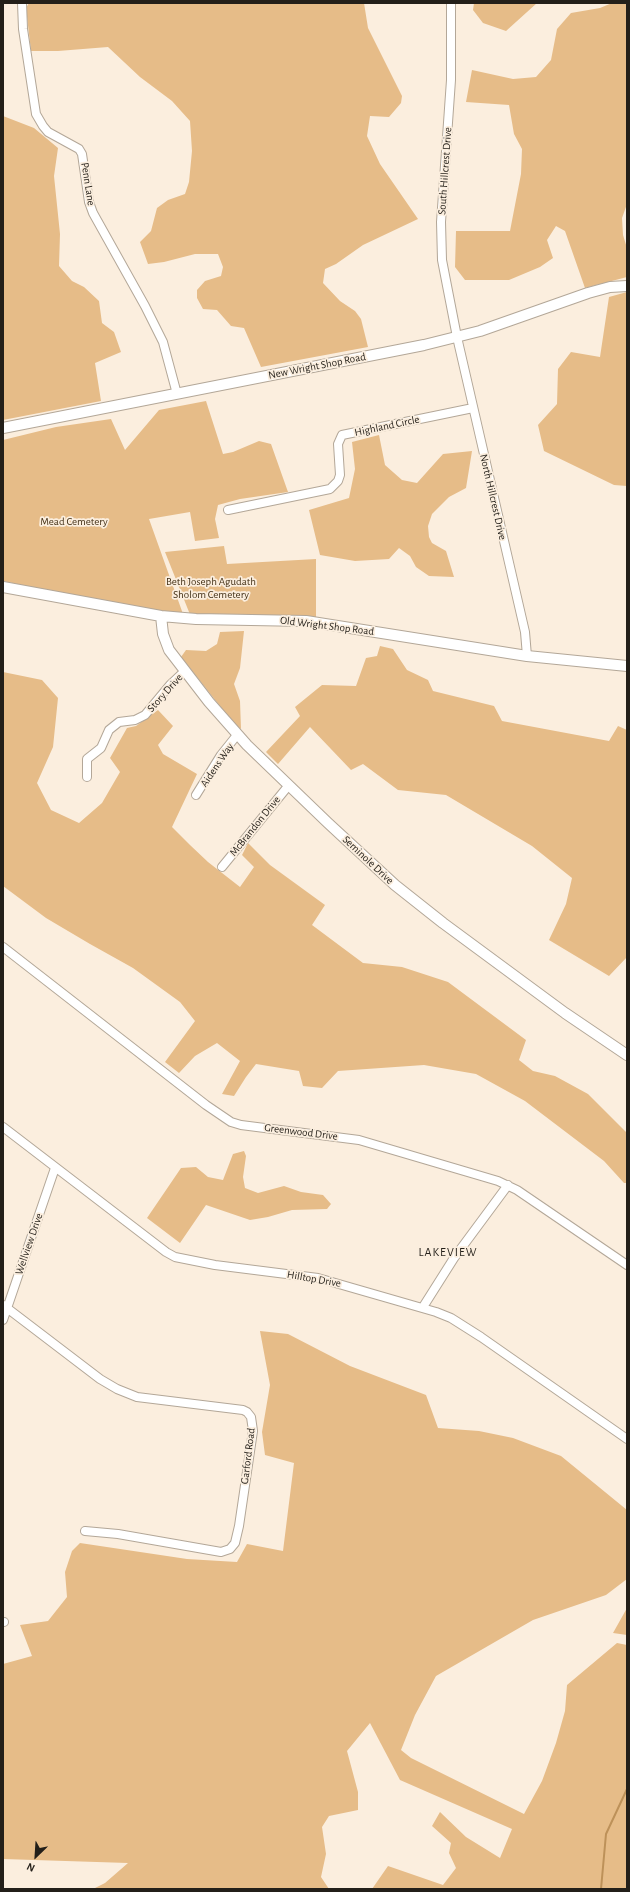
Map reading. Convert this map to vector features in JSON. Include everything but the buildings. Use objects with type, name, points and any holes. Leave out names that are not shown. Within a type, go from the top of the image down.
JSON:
[{"type":"street","name":"Penn Lane","points":[[22,3],[23,28],[36,114],[39,121],[48,132],[79,150],[82,154],[89,202],[93,213],[145,306],[163,342],[177,394]]},
{"type":"street","name":"South Hillcrest Drive","points":[[451,3],[451,80],[440,244],[445,279],[457,337]]},
{"type":"street","name":"New Wright Shop Road","points":[[3,428],[457,337],[610,287],[627,286]]},
{"type":"street","name":"North Hillcrest Drive","points":[[457,337],[525,632],[527,656]]},
{"type":"street","name":"Highland Circle","points":[[228,510],[330,489],[338,481],[340,475],[338,444],[342,435],[473,408]]},
{"type":"street","name":"Old Wright Shop Road","points":[[3,587],[162,616],[312,621],[527,656],[627,666]]},
{"type":"street","name":"Seminole Drive","points":[[162,616],[165,641],[169,650],[237,735],[289,785],[395,885],[565,1013],[627,1055]]},
{"type":"street","name":"Story Drive","points":[[87,777],[87,759],[101,748],[109,730],[119,722],[135,720],[145,715],[185,671]]},
{"type":"street","name":"Aidens Way","points":[[196,795],[221,755],[237,735]]},
{"type":"street","name":"McBrandon Drive","points":[[222,867],[289,785]]},
{"type":"street","name":"Greenwood Drive","points":[[3,947],[206,1105],[232,1122],[241,1125],[359,1140],[508,1185],[627,1265]]},
{"type":"street","name":"Hilltop Drive","points":[[3,1127],[166,1252],[175,1257],[215,1265],[318,1278],[423,1307],[451,1318],[627,1438]]},
{"type":"street","name":"Wellview Drive","points":[[3,1320],[5,1307],[55,1168]]},
{"type":"street","points":[[423,1307],[454,1258],[508,1185]]},
{"type":"street","name":"Garford Road","points":[[5,1307],[100,1379],[117,1389],[137,1397],[243,1410],[251,1417],[253,1431],[239,1526],[235,1543],[230,1549],[221,1552],[118,1534],[85,1531]]},
{"type":"green space","points":[[29,3],[364,3],[368,28],[402,96],[401,103],[389,117],[370,116],[367,136],[380,164],[418,219],[363,245],[336,264],[325,269],[323,283],[340,301],[355,311],[361,319],[368,347],[261,367],[244,328],[231,326],[217,310],[203,309],[197,298],[197,290],[205,281],[221,276],[223,267],[218,254],[195,254],[164,262],[148,264],[140,242],[151,231],[157,208],[168,200],[185,194],[189,182],[192,151],[190,121],[172,101],[140,77],[108,47],[58,51],[31,51],[26,8]]},
{"type":"green space","points":[[474,3],[537,3],[506,31],[483,23],[473,10]]},
{"type":"green space","points":[[612,3],[627,3],[627,204],[622,218],[623,235],[627,248],[627,277],[585,288],[565,231],[556,226],[547,240],[553,258],[540,267],[509,280],[465,280],[455,267],[456,231],[510,231],[521,174],[522,149],[514,134],[509,105],[466,102],[472,70],[513,79],[536,77],[551,60],[557,29],[571,13],[600,8]]},
{"type":"green space","points":[[3,116],[34,128],[58,148],[54,176],[60,234],[59,266],[72,281],[84,287],[99,301],[102,323],[114,332],[121,352],[95,363],[101,401],[3,420]]},
{"type":"green space","points":[[627,292],[627,486],[614,485],[544,451],[538,425],[557,404],[558,369],[571,352],[600,357],[609,297]]},
{"type":"green space","name":"Mead Cemetery","points":[[206,401],[223,454],[233,452],[259,441],[271,444],[288,492],[240,499],[218,505],[215,519],[219,538],[195,541],[190,512],[149,519],[183,614],[110,604],[3,581],[3,440],[56,427],[111,419],[125,450],[159,410]]},
{"type":"green space","points":[[379,435],[385,465],[402,480],[417,483],[443,454],[472,451],[466,488],[449,497],[432,514],[428,526],[429,537],[432,543],[446,551],[454,577],[429,576],[416,567],[410,556],[399,548],[389,559],[355,561],[320,555],[309,510],[349,498],[355,469],[352,442]]},
{"type":"green space","name":"Beth Joseph Agudath Sholom Cemetery","points":[[224,546],[227,564],[316,559],[316,618],[191,617],[165,552]]},
{"type":"green space","points":[[244,631],[240,668],[234,684],[240,701],[241,729],[235,725],[181,657],[186,650],[206,651],[217,644],[220,632]]},
{"type":"green space","points":[[380,646],[393,649],[407,670],[428,680],[433,691],[494,706],[502,721],[609,741],[618,726],[627,730],[627,957],[609,976],[549,940],[566,904],[572,878],[532,846],[446,795],[398,790],[363,764],[351,770],[310,727],[278,764],[266,752],[300,716],[295,707],[322,685],[356,686],[366,658],[377,656]]},
{"type":"green space","points":[[3,672],[42,680],[58,698],[53,747],[37,783],[51,810],[79,823],[102,803],[120,772],[110,758],[127,728],[136,726],[158,710],[173,726],[158,745],[163,754],[197,774],[172,827],[208,862],[240,887],[254,867],[242,855],[248,843],[270,865],[325,905],[312,925],[363,963],[402,967],[448,982],[526,1040],[519,1060],[533,1071],[555,1076],[588,1094],[627,1133],[627,1183],[624,1183],[604,1161],[525,1101],[476,1074],[424,1065],[338,1071],[322,1088],[303,1086],[299,1071],[256,1064],[234,1096],[222,1094],[240,1061],[217,1043],[195,1056],[179,1073],[165,1062],[195,1021],[180,1002],[133,968],[46,918],[3,886]]},
{"type":"green space","points":[[244,1151],[246,1156],[243,1177],[245,1188],[258,1193],[284,1186],[301,1192],[323,1195],[331,1204],[327,1209],[292,1210],[268,1217],[250,1220],[206,1205],[180,1243],[147,1218],[181,1168],[196,1167],[208,1177],[223,1180],[233,1154]]},
{"type":"green space","points":[[260,1331],[288,1334],[350,1366],[426,1395],[438,1428],[479,1431],[513,1438],[561,1456],[627,1510],[627,1579],[606,1595],[533,1620],[436,1676],[415,1715],[401,1750],[411,1758],[524,1814],[542,1781],[556,1743],[565,1711],[567,1685],[617,1643],[627,1645],[627,1889],[372,1889],[388,1866],[443,1885],[456,1868],[449,1853],[451,1843],[432,1826],[440,1812],[466,1837],[500,1858],[512,1829],[400,1780],[370,1723],[347,1751],[358,1792],[358,1810],[329,1816],[322,1827],[326,1854],[321,1877],[329,1889],[93,1889],[105,1883],[128,1863],[3,1859],[3,1664],[32,1656],[20,1625],[48,1621],[67,1597],[65,1572],[72,1551],[80,1543],[187,1559],[237,1562],[247,1544],[283,1551],[294,1463],[265,1455],[262,1432],[270,1385]]},
{"type":"green space","points":[[627,1608],[627,1635],[613,1633]]},
{"type":"waterway","points":[[601,1889],[606,1834],[627,1789]]},
{"type":"district","name":"LAKEVIEW","points":[[448,1252]]}]
